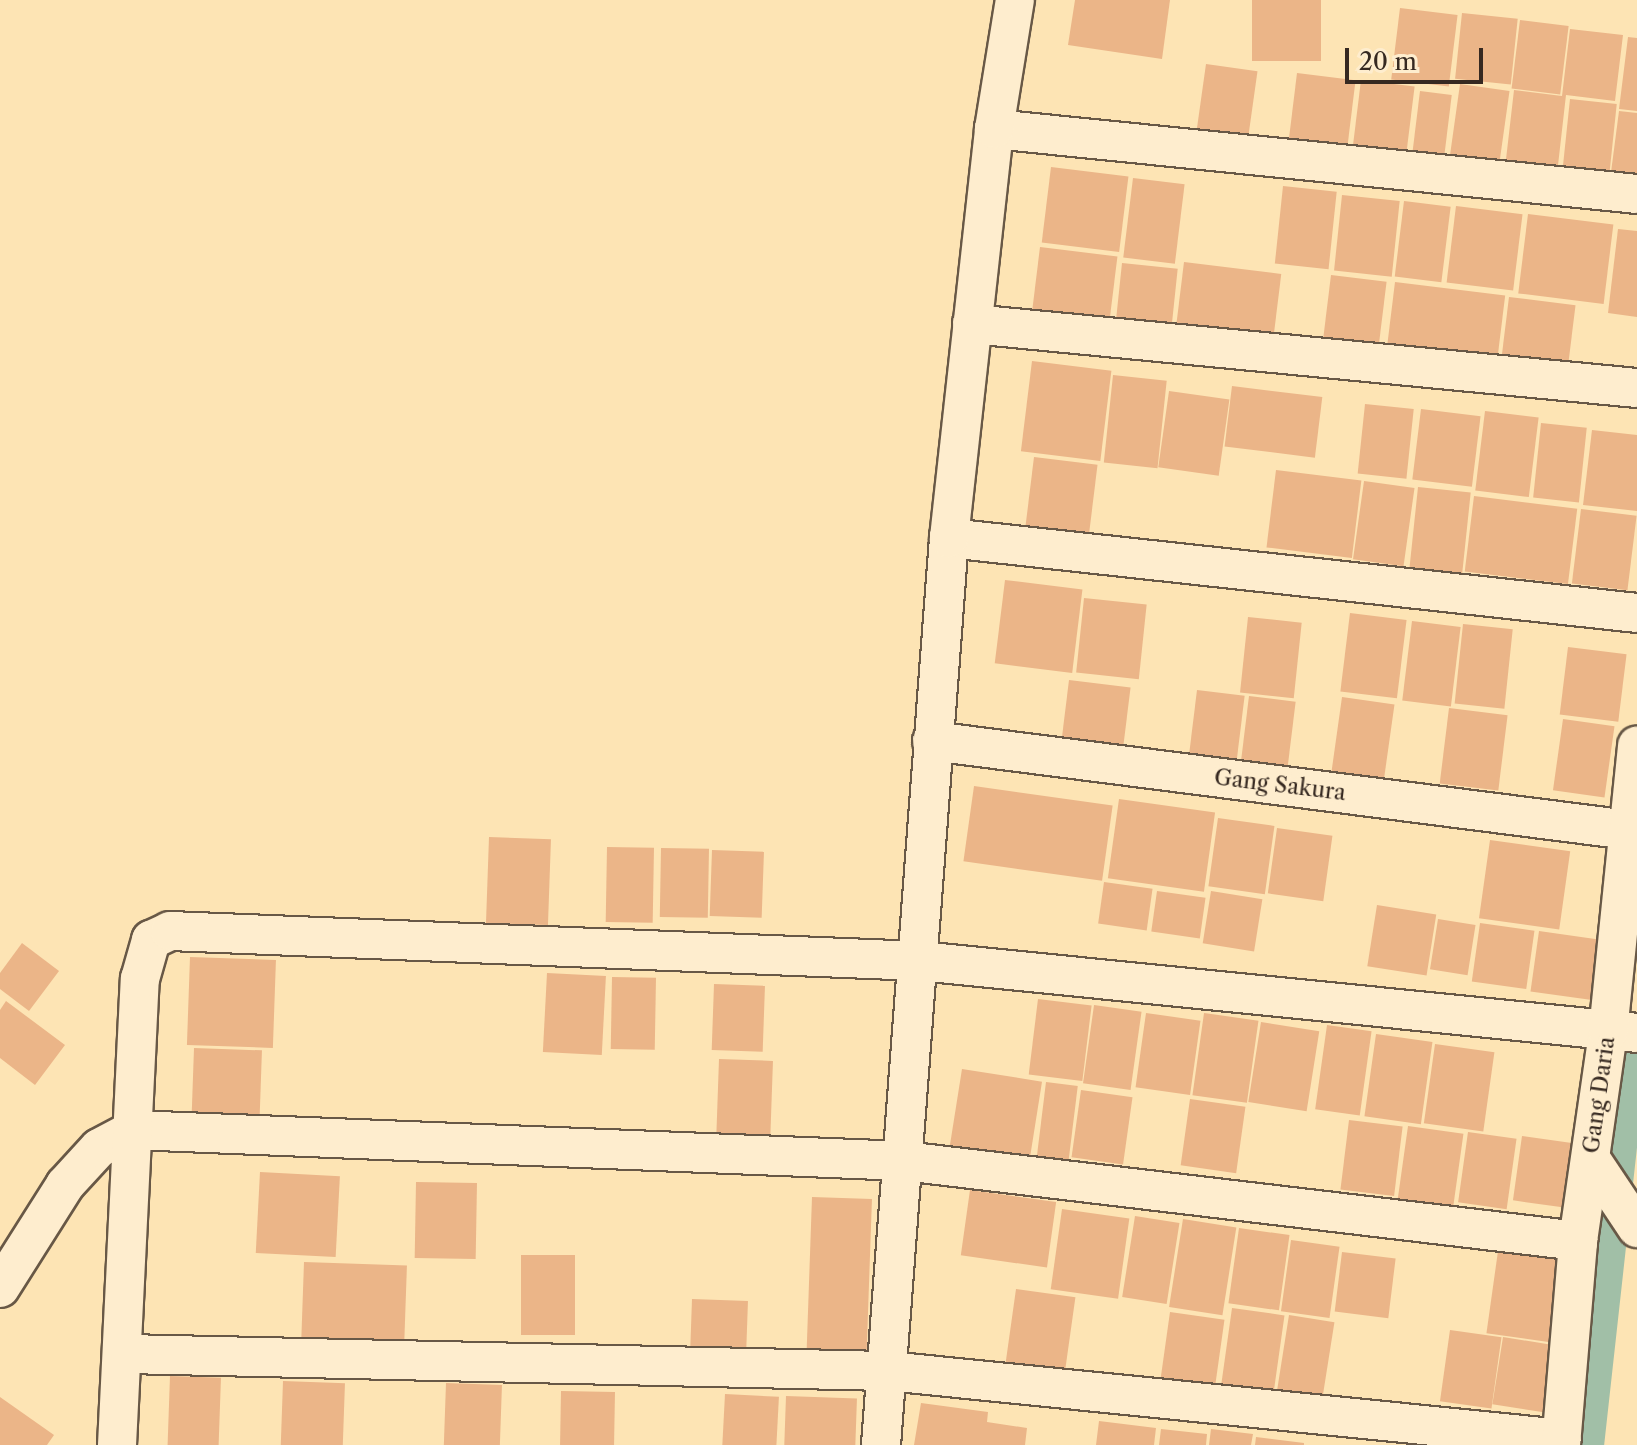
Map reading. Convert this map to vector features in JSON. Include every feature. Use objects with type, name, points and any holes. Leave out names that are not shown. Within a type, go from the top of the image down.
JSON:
[{"type":"street","points":[[881,1445],[920,961],[932,741],[949,538],[994,129],[1015,0]]},
{"type":"street","points":[[994,129],[1637,194]]},
{"type":"street","points":[[972,324],[1637,388]]},
{"type":"street","points":[[949,538],[1637,613]]},
{"type":"street","name":"Gang Sakura","points":[[932,741],[1632,830]]},
{"type":"street","name":"Gang Daria","points":[[1561,1442],[1578,1241],[1597,1168],[1623,1032],[1637,745]]},
{"type":"street","points":[[117,1445],[125,1354],[133,1130],[145,953],[151,940],[170,931],[920,961],[1623,1032]]},
{"type":"street","points":[[0,1288],[65,1185],[99,1148],[133,1130],[904,1161],[1578,1241]]},
{"type":"street","points":[[1597,1168],[1637,1228]]},
{"type":"street","points":[[125,1354],[888,1371],[1561,1442]]},
{"type":"building","points":[[1075,0],[1170,0],[1162,59],[1068,45]]},
{"type":"building","points":[[1252,0],[1321,0],[1321,61],[1252,61]]},
{"type":"building","points":[[1400,8],[1458,15],[1449,87],[1391,79]]},
{"type":"building","points":[[1462,13],[1518,19],[1511,84],[1455,79]]},
{"type":"building","points":[[1520,20],[1569,26],[1560,94],[1512,88]]},
{"type":"building","points":[[1570,29],[1623,35],[1615,101],[1566,95],[1557,174],[1505,168],[1514,90],[1562,96]]},
{"type":"building","points":[[1628,37],[1637,38],[1637,111],[1619,109]]},
{"type":"building","points":[[1206,64],[1257,71],[1247,146],[1196,138]]},
{"type":"building","points":[[1297,73],[1356,80],[1346,155],[1288,147]]},
{"type":"building","points":[[1361,80],[1415,87],[1406,159],[1352,152]]},
{"type":"building","points":[[1460,84],[1510,91],[1498,171],[1449,164]]},
{"type":"building","points":[[1420,91],[1452,95],[1444,154],[1413,151]]},
{"type":"building","points":[[1570,99],[1617,104],[1609,180],[1562,176]]},
{"type":"building","points":[[1619,111],[1637,113],[1637,183],[1610,180]]},
{"type":"building","points":[[1051,167],[1128,177],[1119,252],[1042,242]]},
{"type":"building","points":[[1133,178],[1185,184],[1175,264],[1123,257]]},
{"type":"building","points":[[1283,186],[1337,192],[1329,269],[1275,264]]},
{"type":"building","points":[[1342,195],[1400,201],[1392,277],[1334,271]]},
{"type":"building","points":[[1404,201],[1451,207],[1441,282],[1395,276]]},
{"type":"building","points":[[1456,206],[1523,214],[1513,291],[1447,282]]},
{"type":"building","points":[[1528,214],[1613,224],[1604,304],[1518,293]]},
{"type":"building","points":[[1618,229],[1637,231],[1637,317],[1608,313]]},
{"type":"building","points":[[1040,247],[1117,257],[1109,325],[1032,315]]},
{"type":"building","points":[[1184,262],[1281,274],[1272,350],[1175,338]]},
{"type":"building","points":[[1122,263],[1178,269],[1171,333],[1115,327]]},
{"type":"building","points":[[1331,275],[1387,282],[1378,349],[1323,342]]},
{"type":"building","points":[[1395,282],[1505,296],[1497,363],[1387,349]]},
{"type":"building","points":[[1509,297],[1576,305],[1568,369],[1501,361]]},
{"type":"building","points":[[1032,361],[1111,371],[1100,461],[1021,451]]},
{"type":"building","points":[[1113,375],[1167,381],[1158,468],[1104,463]]},
{"type":"building","points":[[1232,386],[1322,397],[1315,458],[1225,447]]},
{"type":"building","points":[[1169,391],[1229,399],[1219,476],[1158,467]]},
{"type":"building","points":[[1365,404],[1414,409],[1406,479],[1358,474]]},
{"type":"building","points":[[1421,409],[1481,416],[1472,487],[1412,479]]},
{"type":"building","points":[[1485,411],[1539,418],[1529,497],[1475,490]]},
{"type":"building","points":[[1541,423],[1587,428],[1579,502],[1533,498]]},
{"type":"building","points":[[1592,430],[1637,435],[1637,511],[1583,505]]},
{"type":"building","points":[[1034,457],[1098,465],[1089,533],[1026,525]]},
{"type":"building","points":[[1276,470],[1361,480],[1352,558],[1266,547]]},
{"type":"building","points":[[1364,481],[1415,488],[1404,566],[1353,559]]},
{"type":"building","points":[[1418,487],[1471,493],[1462,574],[1409,569]]},
{"type":"building","points":[[1474,496],[1577,509],[1568,584],[1465,571]]},
{"type":"building","points":[[1581,509],[1637,516],[1627,590],[1572,583]]},
{"type":"building","points":[[1005,580],[1082,590],[1072,673],[995,663]]},
{"type":"building","points":[[1084,598],[1147,605],[1139,679],[1076,673]]},
{"type":"building","points":[[1350,613],[1407,620],[1397,698],[1340,691]]},
{"type":"building","points":[[1248,617],[1302,623],[1294,698],[1240,693]]},
{"type":"building","points":[[1412,621],[1461,627],[1451,706],[1402,700]]},
{"type":"building","points":[[1463,624],[1513,629],[1504,709],[1455,704]]},
{"type":"building","points":[[1568,647],[1627,654],[1618,722],[1560,714]]},
{"type":"building","points":[[1069,680],[1131,688],[1123,751],[1061,744]]},
{"type":"building","points":[[1197,690],[1245,696],[1237,759],[1189,754]]},
{"type":"building","points":[[1249,696],[1296,702],[1287,771],[1240,765]]},
{"type":"building","points":[[1342,697],[1394,704],[1383,784],[1331,776]]},
{"type":"building","points":[[1449,708],[1508,715],[1498,791],[1440,783]]},
{"type":"building","points":[[1563,719],[1614,726],[1604,798],[1553,790]]},
{"type":"building","points":[[974,786],[1113,805],[1102,881],[963,861]]},
{"type":"building","points":[[1119,799],[1215,812],[1204,892],[1108,878]]},
{"type":"building","points":[[1218,818],[1274,826],[1265,894],[1208,886]]},
{"type":"building","points":[[1277,828],[1332,836],[1323,901],[1268,893]]},
{"type":"building","points":[[489,837],[551,839],[548,925],[486,923]]},
{"type":"building","points":[[1490,840],[1570,851],[1559,930],[1479,918]]},
{"type":"building","points":[[607,847],[654,848],[653,923],[606,922]]},
{"type":"building","points":[[661,848],[709,849],[708,918],[660,917]]},
{"type":"building","points":[[712,850],[764,852],[762,918],[710,916]]},
{"type":"building","points":[[1104,882],[1153,889],[1147,930],[1098,924]]},
{"type":"building","points":[[1157,891],[1206,898],[1200,938],[1151,932]]},
{"type":"building","points":[[1211,891],[1262,899],[1254,951],[1203,943]]},
{"type":"building","points":[[1377,905],[1436,914],[1427,976],[1367,966]]},
{"type":"building","points":[[1438,919],[1476,925],[1468,975],[1430,969]]},
{"type":"building","points":[[1480,923],[1534,931],[1526,989],[1472,981]]},
{"type":"building","points":[[1539,931],[1600,940],[1592,1000],[1531,991]]},
{"type":"building","points":[[22,943],[59,971],[29,1011],[0,989],[0,973]]},
{"type":"building","points":[[190,957],[276,960],[273,1048],[187,1045]]},
{"type":"building","points":[[547,973],[606,976],[602,1055],[543,1052]]},
{"type":"building","points":[[612,977],[656,978],[655,1050],[611,1049]]},
{"type":"building","points":[[714,984],[765,986],[763,1052],[712,1050]]},
{"type":"building","points":[[1038,999],[1092,1006],[1082,1081],[1029,1074]]},
{"type":"building","points":[[6,1001],[65,1045],[35,1085],[0,1058],[0,1010]]},
{"type":"building","points":[[1094,1005],[1142,1012],[1131,1090],[1083,1083]]},
{"type":"building","points":[[1146,1013],[1200,1021],[1190,1095],[1136,1087]]},
{"type":"building","points":[[1204,1013],[1258,1021],[1247,1103],[1192,1095]]},
{"type":"building","points":[[1261,1022],[1319,1031],[1307,1111],[1248,1102]]},
{"type":"building","points":[[1327,1025],[1372,1031],[1360,1115],[1315,1109]]},
{"type":"building","points":[[1376,1034],[1432,1042],[1421,1124],[1364,1116]]},
{"type":"building","points":[[1435,1044],[1494,1052],[1483,1132],[1424,1123]]},
{"type":"building","points":[[194,1048],[262,1050],[260,1117],[192,1115]]},
{"type":"building","points":[[719,1059],[773,1061],[770,1140],[716,1138]]},
{"type":"building","points":[[962,1069],[1042,1082],[1029,1167],[949,1154]]},
{"type":"building","points":[[1046,1082],[1078,1086],[1068,1161],[1037,1157]]},
{"type":"building","points":[[1081,1090],[1132,1097],[1123,1165],[1072,1157]]},
{"type":"building","points":[[1190,1099],[1245,1107],[1236,1173],[1181,1165]]},
{"type":"building","points":[[1349,1120],[1403,1127],[1394,1196],[1340,1189]]},
{"type":"building","points":[[1408,1126],[1463,1134],[1453,1209],[1397,1201]]},
{"type":"building","points":[[1468,1132],[1517,1139],[1507,1209],[1458,1202]]},
{"type":"building","points":[[1522,1136],[1582,1144],[1573,1209],[1513,1200]]},
{"type":"building","points":[[260,1172],[340,1176],[336,1257],[256,1253]]},
{"type":"building","points":[[416,1182],[477,1183],[476,1259],[415,1258]]},
{"type":"building","points":[[970,1190],[1056,1202],[1047,1267],[961,1255]]},
{"type":"building","points":[[812,1197],[872,1199],[867,1353],[807,1351]]},
{"type":"building","points":[[1062,1209],[1129,1218],[1118,1299],[1051,1289]]},
{"type":"building","points":[[1135,1216],[1179,1223],[1167,1304],[1122,1297]]},
{"type":"building","points":[[1183,1219],[1236,1227],[1222,1315],[1169,1307]]},
{"type":"building","points":[[1239,1228],[1290,1235],[1279,1310],[1228,1303]]},
{"type":"building","points":[[1291,1240],[1340,1247],[1330,1318],[1281,1311]]},
{"type":"building","points":[[1498,1251],[1565,1260],[1554,1343],[1486,1333]]},
{"type":"building","points":[[1342,1252],[1396,1259],[1388,1318],[1335,1312]]},
{"type":"building","points":[[521,1255],[575,1255],[575,1335],[521,1335]]},
{"type":"building","points":[[304,1262],[407,1266],[404,1346],[301,1342]]},
{"type":"building","points":[[1016,1289],[1075,1297],[1065,1375],[1005,1366]]},
{"type":"building","points":[[692,1299],[748,1301],[746,1351],[690,1349]]},
{"type":"building","points":[[1232,1308],[1284,1315],[1273,1397],[1221,1389]]},
{"type":"building","points":[[1170,1312],[1224,1320],[1215,1390],[1160,1382]]},
{"type":"building","points":[[1289,1315],[1334,1322],[1322,1403],[1276,1396]]},
{"type":"building","points":[[1450,1330],[1501,1337],[1491,1409],[1440,1401]]},
{"type":"building","points":[[1503,1337],[1554,1345],[1544,1412],[1492,1404]]},
{"type":"building","points":[[170,1376],[221,1378],[219,1445],[168,1445]]},
{"type":"building","points":[[283,1381],[345,1383],[343,1445],[281,1445]]},
{"type":"building","points":[[446,1383],[502,1385],[500,1445],[444,1445]]},
{"type":"building","points":[[561,1391],[615,1392],[614,1445],[560,1445]]},
{"type":"building","points":[[725,1394],[779,1397],[776,1445],[722,1445]]},
{"type":"building","points":[[786,1396],[857,1398],[855,1445],[784,1445]]},
{"type":"building","points":[[0,1397],[54,1435],[47,1445],[0,1445]]},
{"type":"building","points":[[921,1403],[988,1412],[987,1422],[1027,1428],[1025,1445],[914,1445]]},
{"type":"building","points":[[1099,1421],[1156,1428],[1154,1445],[1096,1445]]},
{"type":"building","points":[[1161,1429],[1207,1434],[1206,1445],[1159,1445]]},
{"type":"building","points":[[1211,1429],[1253,1434],[1251,1445],[1209,1445]]},
{"type":"building","points":[[1256,1437],[1304,1443],[1304,1445],[1255,1445]]},
{"type":"waterway","points":[[1580,1445],[1621,1072],[1637,1072]]}]
